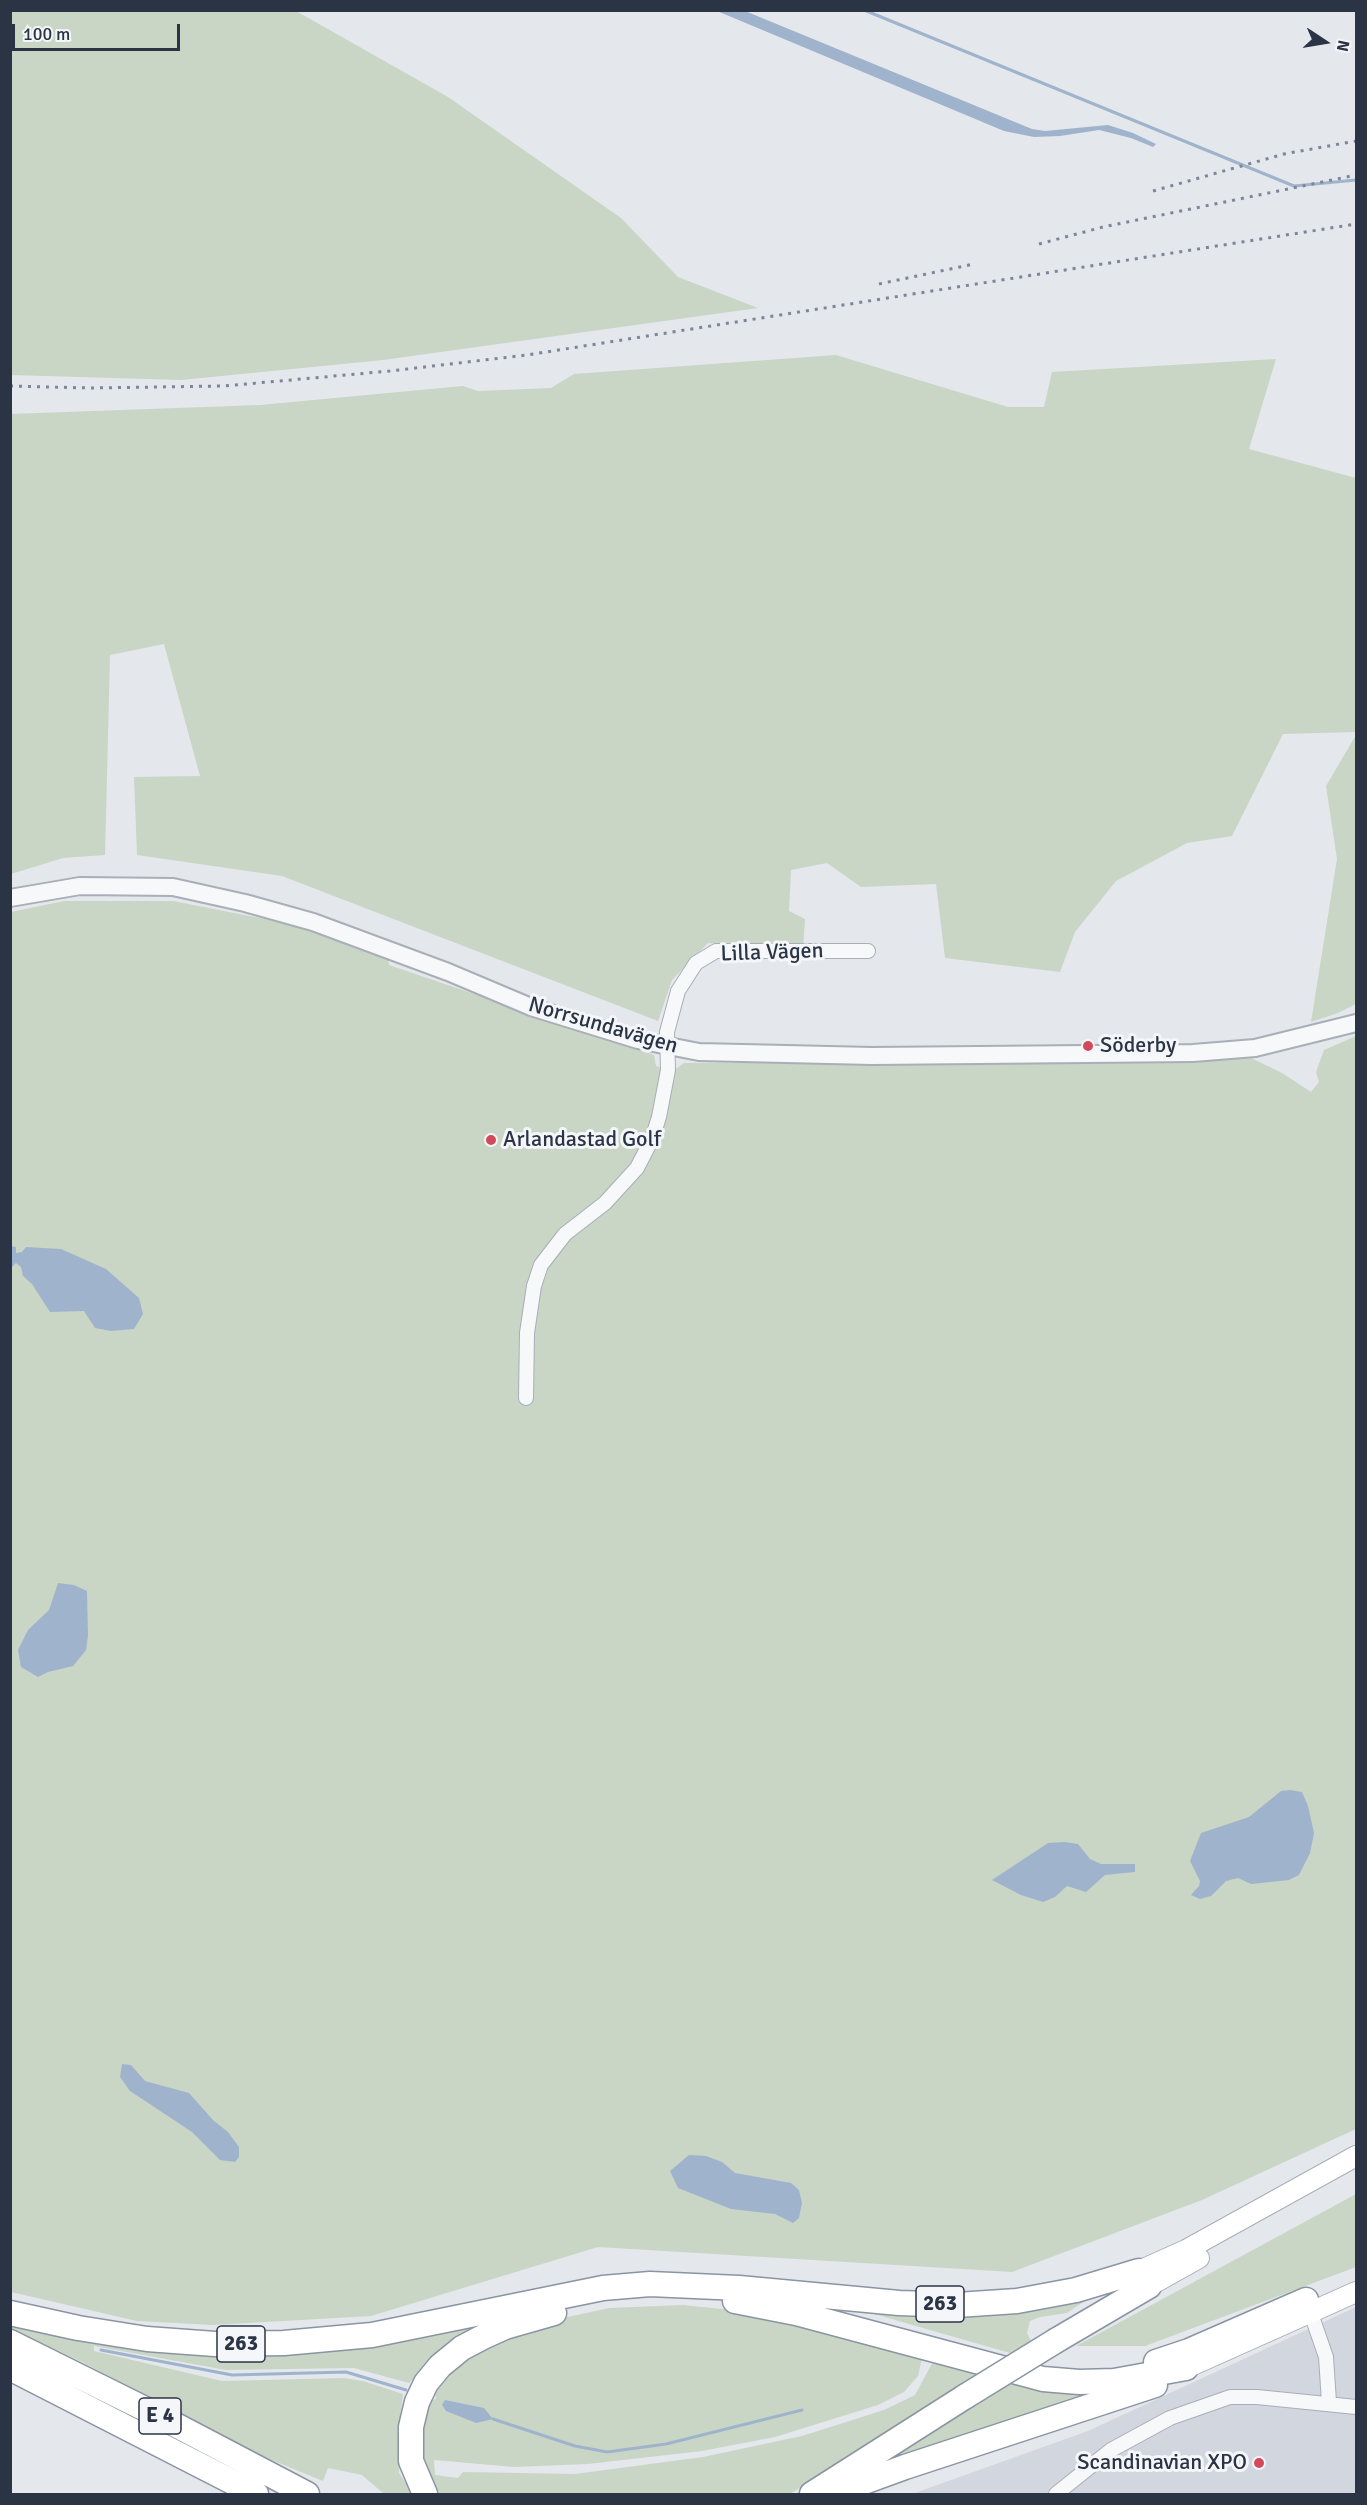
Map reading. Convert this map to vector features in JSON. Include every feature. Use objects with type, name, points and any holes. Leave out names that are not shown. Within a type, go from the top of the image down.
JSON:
[{"type":"highway","name":"263","points":[[10,2313],[147,2340],[215,2344],[284,2343],[372,2335],[603,2288],[650,2284],[739,2288],[899,2303],[957,2305],[1017,2301],[1144,2278]]},
{"type":"highway","name":"263","points":[[812,2494],[1057,2340],[1144,2278]]},
{"type":"highway","points":[[739,2288],[804,2302],[1030,2364],[1082,2371],[1130,2368],[1166,2359],[1308,2306]]},
{"type":"highway","points":[[425,2494],[411,2461],[411,2427],[417,2402],[440,2366],[462,2348],[505,2327],[595,2304],[690,2298],[744,2302],[796,2313],[1042,2379],[1114,2381],[1186,2368]]},
{"type":"highway","name":"E 4","points":[[10,2342],[147,2410],[307,2494]]},
{"type":"highway","name":"E 4","points":[[10,2368],[256,2494]]},
{"type":"highway","points":[[831,2494],[938,2456],[1129,2395],[1186,2368]]},
{"type":"main road","name":"263","points":[[1144,2278],[1186,2250],[1356,2156]]},
{"type":"main road","name":"263","points":[[1144,2278],[1356,2169]]},
{"type":"main road","points":[[1186,2368],[1308,2306],[1356,2278]]},
{"type":"main road","points":[[1308,2306],[1356,2292]]},
{"type":"street","name":"Norrsundavägen","points":[[10,898],[37,891],[80,886],[173,887],[245,903],[313,921],[448,972],[531,1007],[668,1047],[699,1052],[872,1056],[1193,1053],[1255,1048],[1356,1023]]},
{"type":"street","name":"Lilla Vägen","points":[[526,1398],[527,1333],[534,1286],[541,1265],[565,1234],[605,1203],[637,1168],[652,1139],[659,1117],[668,1070],[667,1032],[678,991],[696,963],[716,951],[868,951]]},
{"type":"street","points":[[1308,2306],[1326,2356],[1329,2402]]},
{"type":"street","points":[[1056,2494],[1111,2450],[1170,2418],[1230,2397],[1329,2402],[1356,2407]]},
{"type":"shaded area","points":[[1356,2307],[1356,2494],[912,2494],[1088,2431]]},
{"type":"green space","points":[[11,10],[296,11],[448,97],[621,218],[678,277],[758,308],[383,360],[181,380],[11,375]]},
{"type":"green space","points":[[836,355],[1008,407],[1044,407],[1052,372],[1276,359],[1249,449],[1356,478],[1356,732],[1283,734],[1232,836],[1187,843],[1116,881],[1075,932],[1060,972],[945,958],[936,884],[861,887],[827,863],[791,870],[789,911],[805,919],[803,948],[708,943],[672,980],[658,1021],[282,876],[137,855],[134,777],[200,776],[164,644],[110,655],[105,855],[63,858],[11,874],[10,414],[260,405],[463,386],[478,391],[551,388],[574,374]]},
{"type":"green space","points":[[1356,735],[1356,1004],[1311,1022],[1337,859],[1326,786]]},
{"type":"green space","name":"Arlandastad Golf","points":[[64,901],[173,901],[316,929],[388,956],[389,965],[654,1055],[656,1066],[673,1071],[684,1063],[1251,1058],[1282,1073],[1311,1092],[1319,1082],[1316,1072],[1324,1050],[1356,1036],[1356,2129],[1202,2200],[1012,2272],[598,2247],[371,2316],[213,2325],[137,2321],[11,2292],[11,912]]},
{"type":"green space","points":[[1356,2194],[1356,2267],[1145,2346],[1076,2346]]},
{"type":"green space","points":[[1101,2290],[1067,2313],[1030,2321],[1027,2333],[1031,2341],[1010,2353],[836,2303]]},
{"type":"green space","points":[[683,2305],[741,2311],[796,2322],[922,2358],[918,2376],[904,2392],[878,2405],[775,2437],[702,2451],[588,2464],[514,2467],[434,2460],[435,2475],[458,2478],[463,2472],[575,2474],[703,2457],[802,2436],[884,2410],[915,2395],[935,2358],[1109,2391],[869,2470],[952,2392],[790,2494],[430,2494],[420,2459],[417,2419],[428,2401],[436,2399],[434,2387],[465,2355],[563,2318],[609,2308]]},
{"type":"green space","points":[[531,2310],[471,2329],[409,2383],[354,2368],[226,2370],[94,2346],[94,2351],[222,2381],[344,2378],[363,2381],[403,2394],[398,2431],[399,2473],[413,2494],[384,2494],[362,2475],[328,2468],[323,2481],[257,2454],[82,2362],[11,2329],[10,2320],[199,2349]]},
{"type":"water","points":[[717,11],[745,11],[1032,129],[1045,131],[1108,125],[1156,144],[1153,147],[1131,138],[1099,130],[1034,137],[1004,131]]},
{"type":"water","points":[[11,1246],[16,1247],[16,1253],[22,1252],[26,1247],[61,1249],[106,1269],[139,1298],[143,1314],[134,1329],[111,1331],[95,1328],[84,1311],[50,1312],[32,1284],[23,1276],[21,1267],[16,1263],[11,1268]]},
{"type":"water","points":[[58,1583],[74,1585],[87,1591],[86,1650],[73,1666],[38,1677],[21,1667],[18,1650],[28,1630],[49,1610]]},
{"type":"water","points":[[1281,1791],[1302,1792],[1308,1806],[1314,1833],[1310,1853],[1299,1875],[1289,1880],[1251,1884],[1238,1878],[1226,1881],[1211,1896],[1200,1899],[1191,1895],[1199,1886],[1200,1881],[1190,1861],[1201,1833],[1249,1817]]},
{"type":"water","points":[[1048,1843],[1078,1844],[1090,1859],[1101,1864],[1135,1864],[1135,1872],[1105,1875],[1086,1892],[1067,1886],[1055,1897],[1043,1902],[1021,1895],[992,1880]]},
{"type":"water","points":[[122,2064],[131,2065],[145,2081],[189,2093],[213,2120],[228,2132],[239,2147],[239,2157],[235,2162],[220,2160],[192,2132],[130,2091],[120,2077]]},
{"type":"water","points":[[689,2155],[706,2156],[722,2162],[735,2173],[791,2183],[799,2190],[802,2203],[799,2218],[793,2223],[775,2214],[731,2209],[678,2188],[670,2171]]},
{"type":"water","points":[[445,2400],[484,2408],[493,2419],[476,2423],[446,2411],[442,2405]]},
{"type":"waterway","points":[[864,10],[1294,186],[1356,180]]},
{"type":"waterway","points":[[101,2350],[232,2375],[346,2372],[406,2390]]},
{"type":"waterway","points":[[493,2419],[575,2446],[607,2452],[666,2444],[802,2410]]},
{"type":"railway","points":[[1153,191],[1284,154],[1356,141]]},
{"type":"railway","points":[[1039,244],[1103,227],[1356,175]]},
{"type":"railway","points":[[10,386],[90,388],[224,386],[390,371],[527,355],[1356,224]]},
{"type":"railway","points":[[879,284],[974,264]]},
{"type":"place","name":"Söderby","points":[[1088,1046]]},
{"type":"place","name":"Arlandastad Golf","points":[[491,1140]]},
{"type":"place","name":"Scandinavian XPO","points":[[1259,2463]]}]
